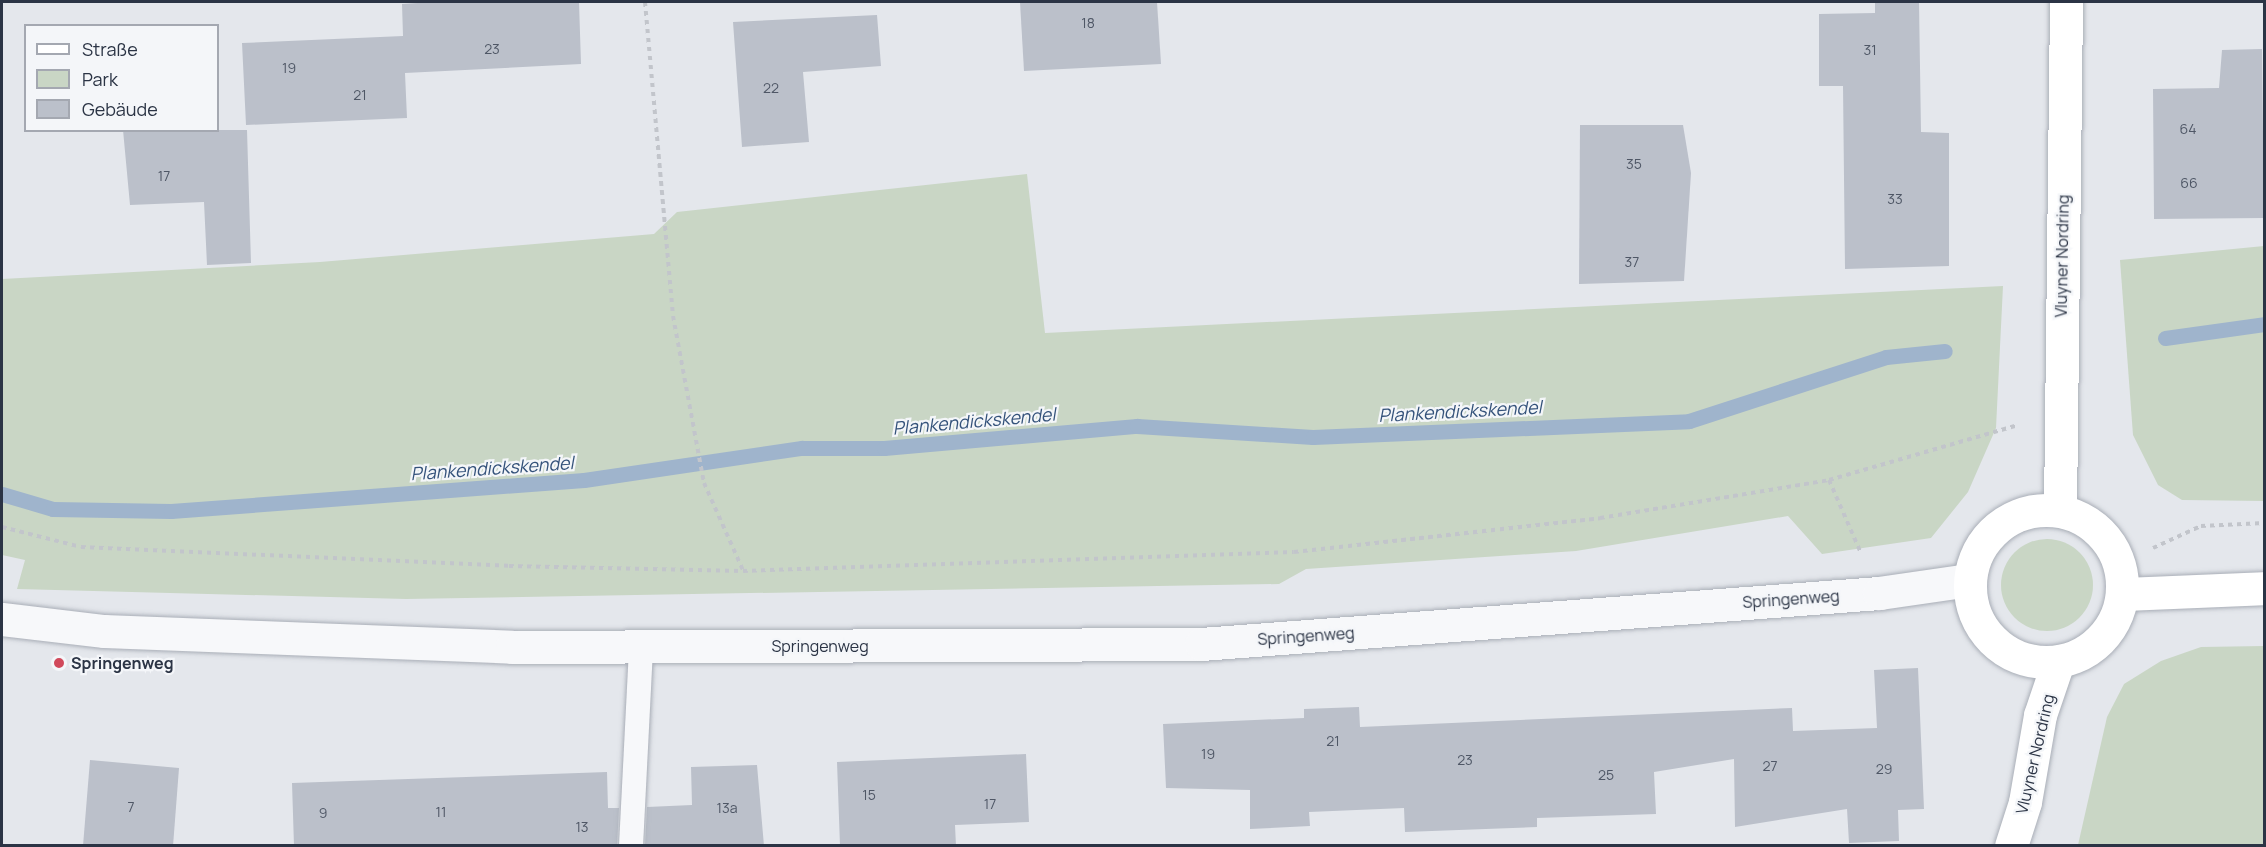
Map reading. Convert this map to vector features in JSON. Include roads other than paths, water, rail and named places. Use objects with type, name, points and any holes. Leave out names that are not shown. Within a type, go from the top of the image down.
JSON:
[{"type":"street","name":"Vluyner Nordring","points":[[2060,510],[2066,2]]},
{"type":"street","points":[[2031,510],[2060,510],[2100,530],[2121,579],[2109,631],[2089,650],[2058,662],[2010,655],[1993,641],[1974,612],[1969,580],[1980,546],[2003,522],[2031,510]]},
{"type":"street","points":[[2121,579],[2265,588]]},
{"type":"street","name":"Springenweg","points":[[2,619],[104,631],[640,647],[1201,644],[1879,593],[1969,580]]},
{"type":"street","name":"Vluyner Nordring","points":[[2011,846],[2025,802],[2040,715],[2058,662]]},
{"type":"lane","points":[[631,846],[640,647]]},
{"type":"waterway","name":"Plankendickskendel","points":[[2165,338],[2264,324]]},
{"type":"waterway","name":"Plankendickskendel","points":[[2,494],[53,509],[171,511],[584,480],[802,448],[884,448],[1137,426],[1313,437],[1689,421],[1886,357],[1945,351]]},
{"type":"place","name":"Springenweg","points":[[59,663]]}]
